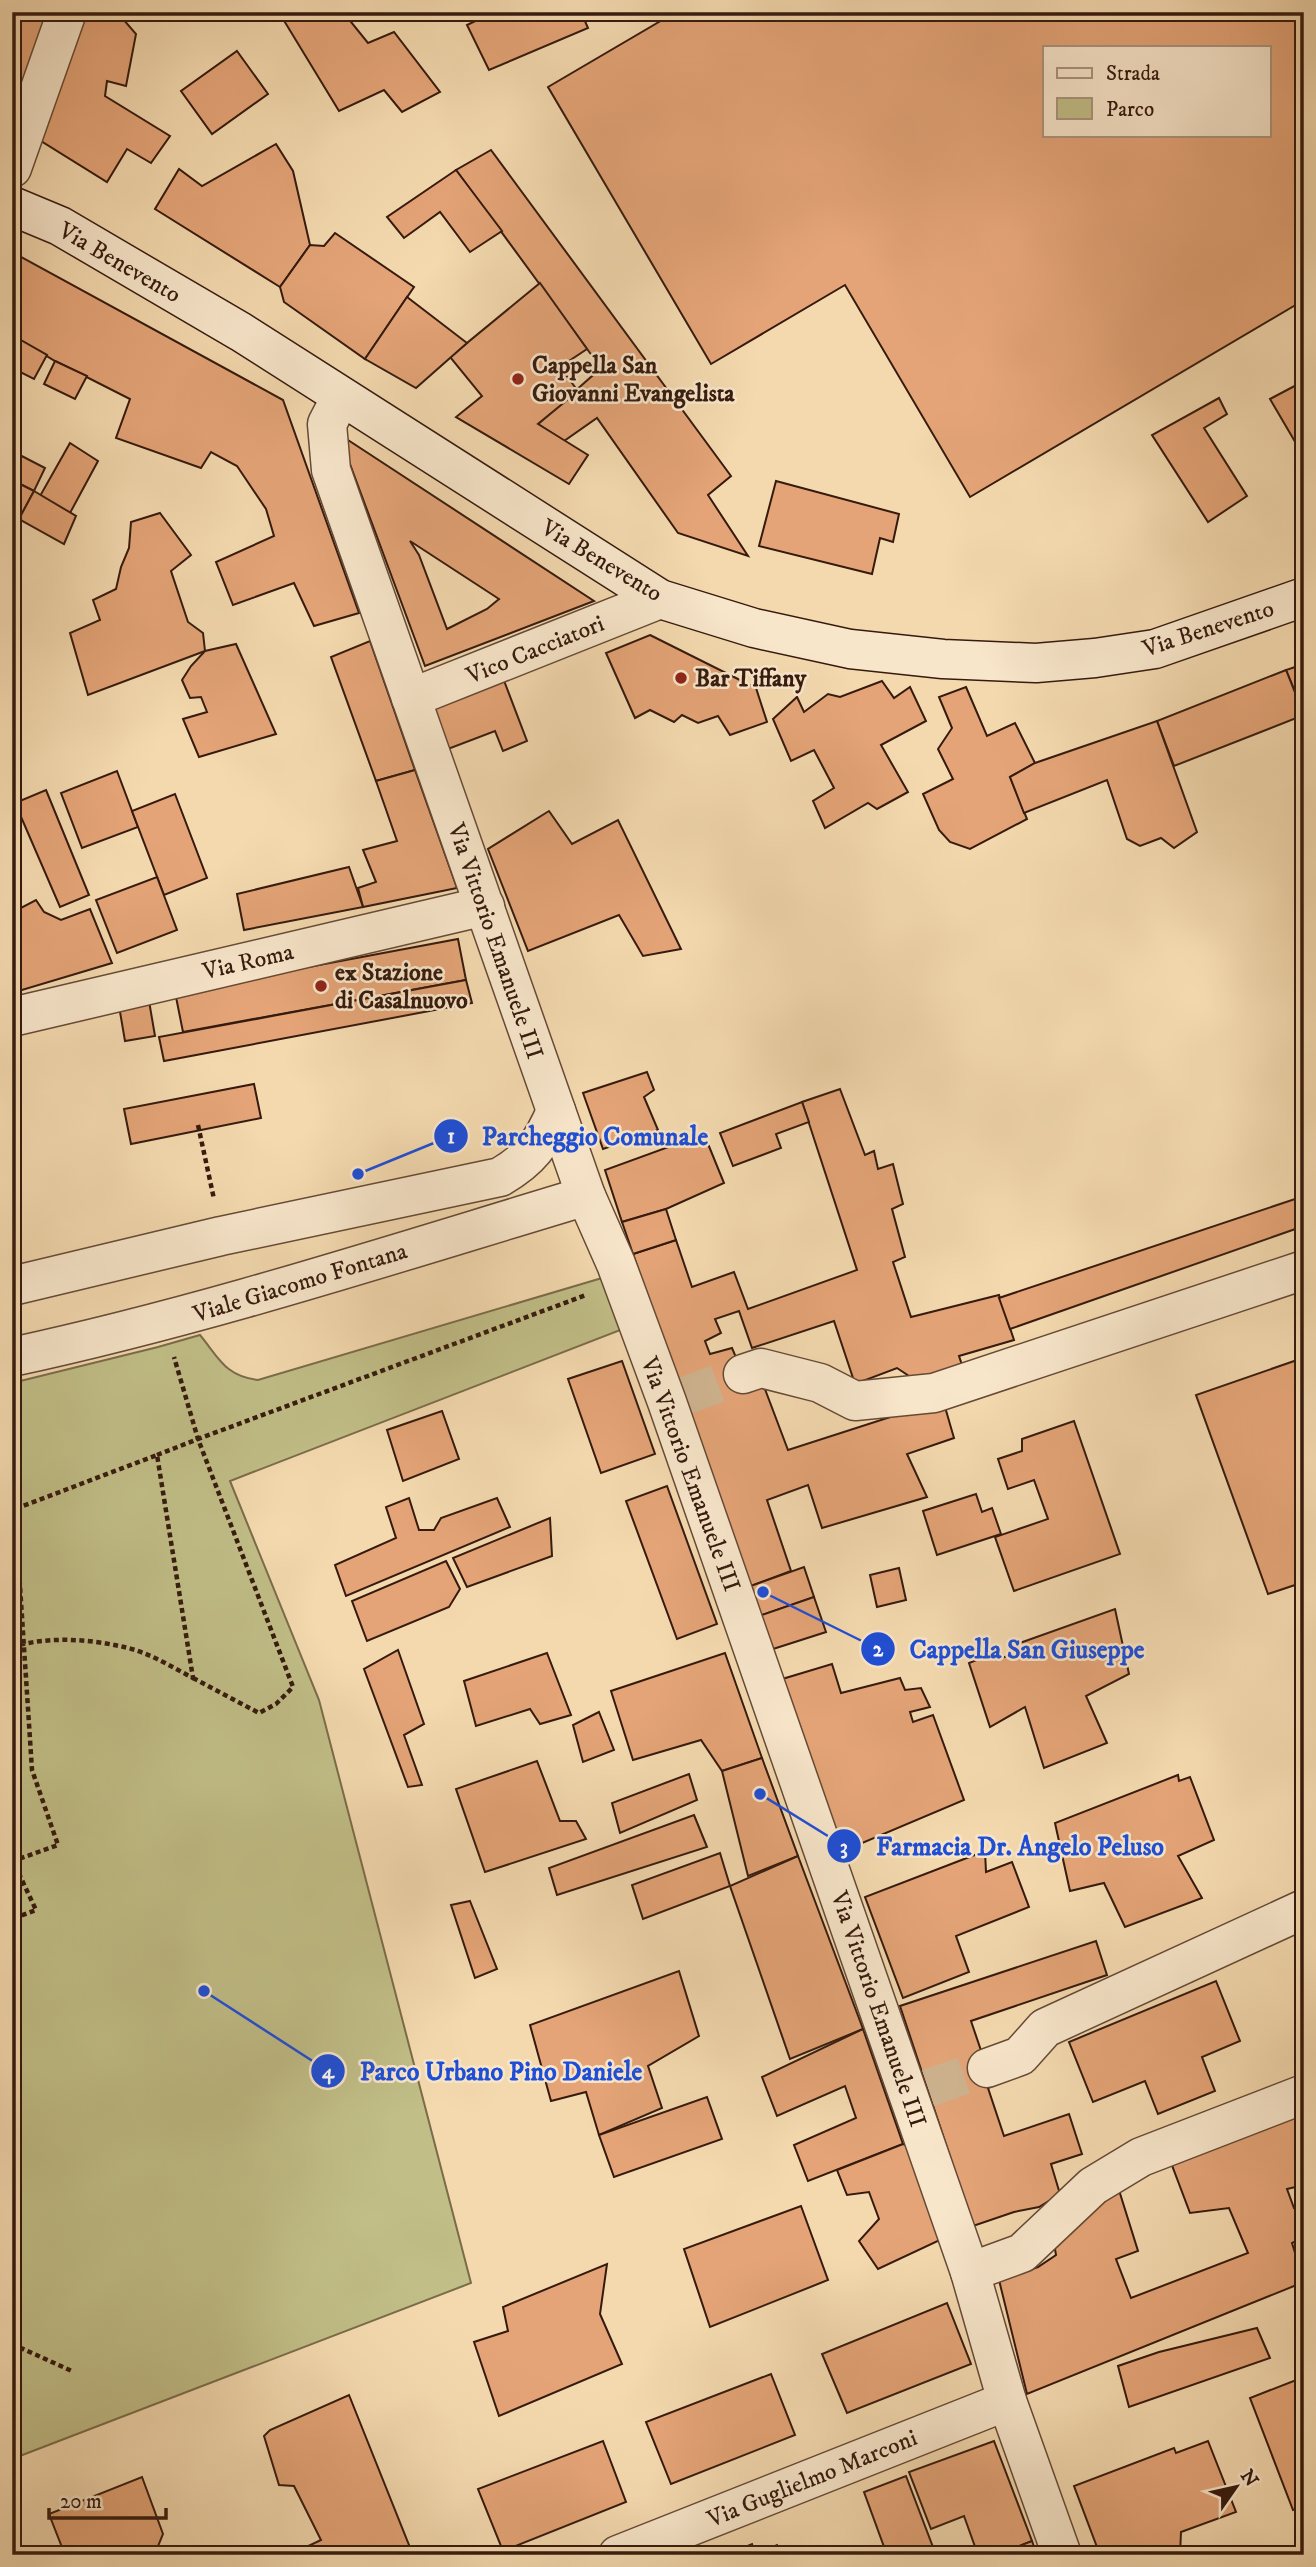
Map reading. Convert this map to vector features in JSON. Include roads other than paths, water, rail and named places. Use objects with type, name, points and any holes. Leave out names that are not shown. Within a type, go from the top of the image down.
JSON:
[{"type":"street","points":[[12,168],[67,12]]},
{"type":"street","name":"Via Benevento","points":[[12,206],[60,226],[241,332],[660,599],[754,628],[850,649],[943,659],[1036,663],[1155,649],[1304,597]]},
{"type":"street","name":"Via Vittorio Emanuele III","points":[[341,397],[327,424],[331,470],[586,1196],[628,1298],[675,1400],[918,2092],[1007,2401],[1062,2555]]},
{"type":"street","name":"Vico Cacciatori","points":[[411,698],[660,599]]},
{"type":"street","name":"Via Roma","points":[[12,1017],[485,906]]},
{"type":"street","points":[[12,1286],[221,1236],[500,1177],[519,1166],[534,1152],[556,1111]]},
{"type":"street","name":"Viale Giacomo Fontana","points":[[12,1357],[187,1315],[586,1196]]},
{"type":"street","points":[[743,1374],[761,1368],[820,1383],[855,1401],[934,1393],[1304,1270]]},
{"type":"street","points":[[987,2068],[1020,2056],[1045,2028],[1304,1909]]},
{"type":"street","points":[[971,2272],[1022,2253],[1093,2186],[1142,2157],[1304,2094]]},
{"type":"street","name":"Via Guglielmo Marconi","points":[[618,2555],[1007,2401]]},
{"type":"tunnel","points":[[682,1397],[743,1374]]},
{"type":"tunnel","points":[[928,2088],[987,2068]]},
{"type":"place","name":"Cappella San Giovanni Evangelista","points":[[518,379]]},
{"type":"place","name":"Bar Tiffany","points":[[681,678]]},
{"type":"place","name":"ex Stazione di Casalnuovo","points":[[321,986]]},
{"type":"place","name":"Parcheggio Comunale","points":[[358,1174]]},
{"type":"place","name":"Cappella San Giuseppe","points":[[763,1592]]},
{"type":"place","name":"Farmacia Dr. Angelo Peluso","points":[[760,1794]]},
{"type":"place","name":"Parco Urbano Pino Daniele","points":[[204,1991]]}]
